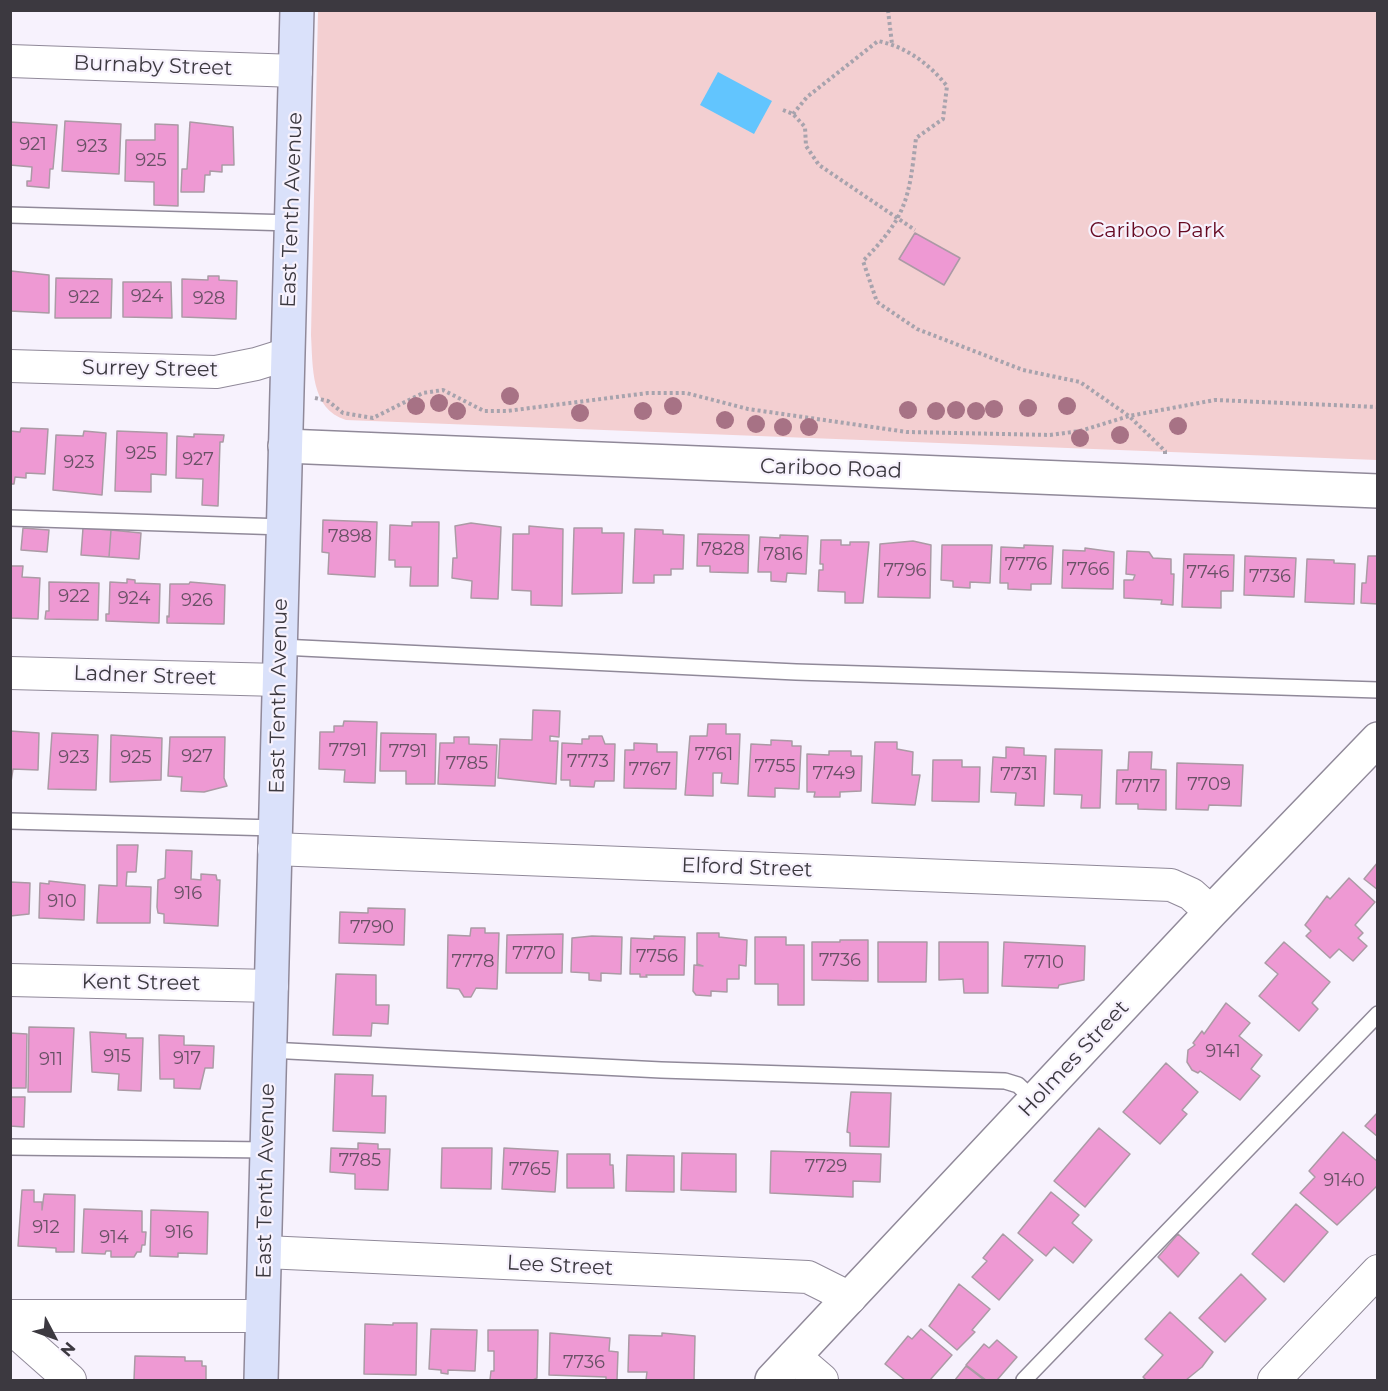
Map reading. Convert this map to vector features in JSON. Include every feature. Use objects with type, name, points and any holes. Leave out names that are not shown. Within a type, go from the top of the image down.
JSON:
[{"type":"main road","name":"East Tenth Avenue","points":[[261,1380],[297,10]]},
{"type":"street","name":"Burnaby Street","points":[[10,61],[296,71]]},
{"type":"street","name":"Surrey Street","points":[[10,366],[216,372],[256,364],[288,354]]},
{"type":"street","name":"Cariboo Road","points":[[285,446],[1377,491]]},
{"type":"street","name":"Ladner Street","points":[[10,673],[279,680]]},
{"type":"street","name":"Holmes Street","points":[[772,1380],[1211,912],[1377,739]]},
{"type":"street","name":"Elford Street","points":[[275,839],[1171,885],[1191,894],[1211,912]]},
{"type":"street","name":"Kent Street","points":[[10,980],[272,986]]},
{"type":"street","name":"Lee Street","points":[[265,1252],[808,1277],[850,1298]]},
{"type":"street","points":[[1274,1380],[1375,1279]]},
{"type":"street","points":[[10,1316],[263,1316]]},
{"type":"street","points":[[10,1327],[70,1380]]},
{"type":"street","points":[[795,1356],[822,1380]]},
{"type":"lane","points":[[10,215],[292,223]]},
{"type":"lane","points":[[10,518],[284,527]]},
{"type":"lane","points":[[280,646],[796,672],[1377,690]]},
{"type":"lane","points":[[10,821],[275,839]]},
{"type":"lane","points":[[1024,1380],[1377,1014]]},
{"type":"lane","points":[[269,1050],[661,1070],[1005,1081],[1018,1085],[1034,1100]]},
{"type":"lane","points":[[10,1147],[268,1150]]},
{"type":"path","points":[[888,10],[892,44]]},
{"type":"path","points":[[793,114],[807,97],[878,41],[892,44],[930,65],[947,86],[943,119],[916,138],[911,189],[899,217],[863,261],[877,302],[917,329],[1023,370],[1080,382],[1129,416],[1165,451],[1166,483]]},
{"type":"path","points":[[783,110],[793,114],[805,127],[806,147],[819,165],[915,230]]},
{"type":"path","points":[[320,398],[343,413],[373,418],[423,393],[443,390],[484,411],[507,411],[648,393],[686,393],[748,409],[907,432],[1050,435],[1080,431],[1129,416],[1215,400],[1377,407]]},
{"type":"green space","name":"Cariboo Park","points":[[318,11],[1377,11],[1377,460],[346,420],[334,414],[320,396],[313,373],[312,360]]},
{"type":"water","points":[[718,72],[772,101],[754,134],[700,105]]},
{"type":"building","points":[[65,121],[121,124],[119,174],[62,171]]},
{"type":"building","points":[[10,122],[57,125],[49,188],[27,186],[27,181],[31,181],[32,167],[10,165]]},
{"type":"building","points":[[190,122],[233,127],[234,165],[222,165],[222,172],[210,171],[210,175],[205,175],[204,192],[181,192],[182,169],[187,169]]},
{"type":"building","points":[[155,124],[178,125],[178,206],[154,205],[154,182],[125,181],[126,140],[155,140]]},
{"type":"building","points":[[915,233],[960,258],[944,285],[899,259]]},
{"type":"building","points":[[11,271],[49,275],[49,313],[10,311]]},
{"type":"building","points":[[208,276],[219,276],[219,280],[237,281],[236,319],[182,317],[182,279],[208,280]]},
{"type":"building","points":[[56,278],[112,279],[111,318],[55,318]]},
{"type":"building","points":[[123,282],[171,282],[172,318],[123,317]]},
{"type":"building","points":[[21,428],[48,429],[45,474],[26,473],[26,478],[15,477],[14,484],[10,484],[10,431],[20,432]]},
{"type":"building","points":[[84,431],[106,433],[102,495],[53,490],[56,435],[83,436]]},
{"type":"building","points":[[117,431],[167,433],[166,475],[151,474],[151,492],[115,491]]},
{"type":"building","points":[[194,434],[224,435],[223,442],[220,442],[218,506],[202,505],[203,479],[176,478],[177,436],[194,437]]},
{"type":"building","points":[[323,520],[377,522],[375,577],[328,574],[329,553],[322,552]]},
{"type":"building","points":[[412,522],[439,522],[438,586],[410,586],[411,567],[395,567],[395,560],[389,560],[390,525],[412,526]]},
{"type":"building","points":[[471,523],[501,527],[498,599],[471,598],[472,581],[452,578],[453,558],[457,558],[455,526]]},
{"type":"building","points":[[529,526],[563,529],[562,606],[531,605],[531,591],[512,590],[513,534],[529,534]]},
{"type":"building","points":[[23,528],[49,530],[47,552],[21,550]]},
{"type":"building","points":[[83,528],[111,530],[109,557],[81,555]]},
{"type":"building","points":[[574,528],[602,528],[602,533],[624,533],[622,593],[572,594]]},
{"type":"building","points":[[635,529],[663,530],[663,534],[684,535],[683,569],[671,569],[671,575],[654,575],[654,583],[633,583]]},
{"type":"building","points":[[111,530],[141,533],[139,559],[109,557]]},
{"type":"building","points":[[698,534],[749,535],[748,573],[710,572],[710,566],[697,566]]},
{"type":"building","points":[[780,535],[808,536],[806,574],[787,573],[786,582],[771,581],[771,572],[758,572],[760,537],[780,538]]},
{"type":"building","points":[[821,540],[841,540],[841,545],[850,545],[850,542],[869,542],[863,603],[845,603],[845,592],[818,591],[819,570],[823,570],[823,564],[820,564]]},
{"type":"building","points":[[913,541],[931,545],[930,598],[878,597],[880,544]]},
{"type":"building","points":[[942,545],[992,545],[990,583],[970,582],[970,588],[953,587],[953,581],[941,580]]},
{"type":"building","points":[[1024,545],[1053,546],[1051,584],[1031,584],[1031,590],[1008,589],[1008,583],[1000,583],[1001,547],[1024,548]]},
{"type":"building","points":[[1085,548],[1114,552],[1113,589],[1062,588],[1063,550],[1085,551]]},
{"type":"building","points":[[1127,551],[1149,552],[1153,558],[1171,559],[1171,574],[1174,574],[1173,605],[1161,604],[1162,600],[1124,598],[1124,580],[1133,580],[1135,575],[1126,574]]},
{"type":"building","points":[[1184,554],[1234,555],[1233,591],[1221,591],[1221,608],[1182,607]]},
{"type":"building","points":[[1245,556],[1296,558],[1294,597],[1244,595]]},
{"type":"building","points":[[1368,556],[1378,556],[1378,604],[1361,603],[1362,583],[1366,583]]},
{"type":"building","points":[[1307,559],[1334,560],[1334,563],[1355,564],[1354,604],[1305,602]]},
{"type":"building","points":[[10,566],[23,566],[22,577],[40,578],[38,619],[10,618]]},
{"type":"building","points":[[127,579],[135,580],[135,583],[160,584],[159,623],[106,621],[106,614],[109,614],[110,582],[127,583]]},
{"type":"building","points":[[49,582],[99,583],[98,620],[45,619],[46,611],[49,611]]},
{"type":"building","points":[[190,582],[225,585],[224,624],[167,623],[170,584],[189,584]]},
{"type":"building","points":[[533,710],[560,711],[559,737],[550,736],[550,741],[558,741],[556,784],[498,778],[500,739],[532,740]]},
{"type":"building","points":[[344,721],[377,722],[375,783],[344,782],[345,770],[319,769],[320,732],[334,732],[334,726],[343,726]]},
{"type":"building","points":[[708,724],[726,724],[726,734],[740,734],[738,784],[721,783],[722,773],[713,773],[713,796],[685,795],[690,736],[707,736]]},
{"type":"building","points":[[10,731],[39,733],[38,770],[13,769],[11,782]]},
{"type":"building","points":[[52,733],[98,735],[96,790],[48,789]]},
{"type":"building","points":[[381,733],[436,734],[435,784],[406,784],[406,771],[380,771]]},
{"type":"building","points":[[111,735],[162,738],[161,780],[110,782]]},
{"type":"building","points":[[589,736],[602,736],[605,744],[615,744],[614,781],[595,781],[594,787],[570,786],[570,780],[561,780],[562,743],[582,744],[582,739],[589,739]]},
{"type":"building","points":[[170,737],[225,737],[224,778],[227,786],[204,792],[181,791],[182,777],[168,776]]},
{"type":"building","points":[[454,737],[469,737],[469,744],[497,745],[495,786],[438,784],[440,743],[454,743]]},
{"type":"building","points":[[771,740],[792,741],[792,746],[801,746],[799,789],[775,788],[775,797],[748,796],[751,744],[771,745]]},
{"type":"building","points":[[875,742],[897,742],[897,749],[913,752],[912,775],[920,775],[915,805],[872,803]]},
{"type":"building","points":[[634,743],[657,744],[657,752],[677,752],[676,789],[624,788],[625,750],[634,750]]},
{"type":"building","points":[[1006,747],[1024,748],[1024,755],[1046,756],[1044,806],[1015,805],[1016,793],[991,792],[993,757],[1006,758]]},
{"type":"building","points":[[1055,749],[1102,750],[1100,808],[1081,808],[1082,795],[1054,794]]},
{"type":"building","points":[[829,751],[851,751],[851,756],[862,756],[861,791],[840,792],[840,797],[814,797],[815,792],[807,792],[807,754],[829,755]]},
{"type":"building","points":[[1129,752],[1152,752],[1151,769],[1166,770],[1166,810],[1138,809],[1138,804],[1116,804],[1117,770],[1128,770]]},
{"type":"building","points":[[933,760],[962,760],[962,767],[980,767],[979,802],[932,801]]},
{"type":"building","points":[[1177,763],[1243,765],[1241,806],[1209,805],[1208,810],[1176,809]]},
{"type":"building","points":[[117,845],[138,845],[136,872],[127,872],[126,886],[151,887],[150,923],[97,923],[99,885],[117,886]]},
{"type":"building","points":[[166,850],[192,851],[191,879],[201,880],[201,874],[216,875],[217,880],[220,880],[218,926],[164,923],[164,914],[158,913],[157,907],[158,880],[165,878]]},
{"type":"building","points":[[1378,862],[1378,890],[1364,879]]},
{"type":"building","points":[[1349,878],[1375,902],[1355,925],[1363,933],[1358,938],[1367,946],[1353,961],[1339,949],[1330,958],[1306,936],[1311,931],[1305,925],[1327,896],[1330,899]]},
{"type":"building","points":[[49,881],[85,885],[84,920],[39,918],[40,883],[49,884]]},
{"type":"building","points":[[10,882],[30,883],[29,914],[10,916]]},
{"type":"building","points":[[368,908],[405,909],[404,945],[339,943],[340,912],[368,913]]},
{"type":"building","points":[[471,928],[485,928],[485,933],[499,933],[497,989],[476,988],[471,997],[464,997],[459,989],[447,988],[448,935],[470,936]]},
{"type":"building","points":[[697,933],[719,933],[719,937],[747,940],[746,966],[739,965],[739,979],[727,979],[727,992],[711,991],[711,996],[696,995],[693,991],[694,965],[703,966],[697,964]]},
{"type":"building","points":[[563,934],[562,973],[506,973],[507,935]]},
{"type":"building","points":[[654,936],[685,937],[684,975],[640,977],[640,974],[630,974],[631,938],[654,939]]},
{"type":"building","points":[[622,937],[621,974],[601,973],[601,981],[589,980],[589,973],[571,972],[572,938]]},
{"type":"building","points":[[755,937],[786,937],[786,945],[804,945],[804,1005],[778,1005],[778,984],[755,984]]},
{"type":"building","points":[[840,940],[868,940],[868,981],[812,980],[812,942],[840,942]]},
{"type":"building","points":[[878,942],[927,942],[926,982],[878,982]]},
{"type":"building","points":[[939,942],[988,942],[988,993],[964,993],[963,979],[939,980]]},
{"type":"building","points":[[1004,942],[1085,946],[1084,980],[1059,985],[1058,988],[1002,986]]},
{"type":"building","points":[[1284,942],[1330,982],[1312,1003],[1318,1009],[1299,1031],[1259,996],[1278,974],[1265,963]]},
{"type":"building","points":[[336,974],[376,975],[376,1005],[389,1005],[388,1024],[372,1023],[371,1036],[333,1035]]},
{"type":"building","points":[[1226,1003],[1250,1023],[1239,1036],[1262,1055],[1251,1069],[1260,1076],[1240,1100],[1200,1071],[1198,1073],[1192,1070],[1187,1062],[1188,1050],[1195,1045],[1193,1043],[1202,1031],[1204,1034]]},
{"type":"building","points":[[29,1027],[74,1028],[71,1092],[28,1092]]},
{"type":"building","points":[[90,1032],[126,1034],[126,1038],[143,1038],[141,1091],[118,1090],[119,1074],[92,1072]]},
{"type":"building","points":[[10,1033],[27,1034],[26,1088],[10,1088]]},
{"type":"building","points":[[159,1035],[184,1036],[184,1045],[214,1046],[213,1068],[205,1068],[200,1089],[174,1088],[174,1079],[160,1079]]},
{"type":"building","points":[[1166,1063],[1198,1092],[1182,1110],[1187,1114],[1160,1144],[1123,1112]]},
{"type":"building","points":[[335,1074],[373,1075],[372,1096],[386,1096],[385,1133],[333,1131]]},
{"type":"building","points":[[851,1092],[891,1093],[889,1147],[850,1146],[850,1133],[847,1132]]},
{"type":"building","points":[[10,1097],[25,1097],[24,1127],[10,1126]]},
{"type":"building","points":[[1378,1112],[1378,1137],[1365,1126]]},
{"type":"building","points":[[1099,1128],[1130,1154],[1085,1207],[1054,1181]]},
{"type":"building","points":[[1343,1132],[1378,1162],[1378,1185],[1337,1225],[1300,1193],[1315,1177],[1309,1171]]},
{"type":"building","points":[[358,1143],[378,1144],[378,1149],[390,1149],[388,1190],[355,1189],[355,1174],[330,1172],[331,1148],[358,1149]]},
{"type":"building","points":[[442,1148],[492,1148],[491,1189],[441,1188]]},
{"type":"building","points":[[504,1148],[558,1151],[555,1192],[502,1189]]},
{"type":"building","points":[[771,1151],[881,1154],[880,1182],[853,1181],[853,1197],[770,1193]]},
{"type":"building","points":[[682,1153],[736,1154],[736,1192],[681,1190]]},
{"type":"building","points":[[567,1154],[610,1154],[614,1188],[567,1188]]},
{"type":"building","points":[[627,1155],[674,1156],[674,1192],[626,1191]]},
{"type":"building","points":[[22,1190],[34,1190],[34,1202],[42,1202],[42,1210],[44,1194],[75,1195],[74,1252],[56,1252],[56,1248],[18,1246]]},
{"type":"building","points":[[1051,1192],[1079,1215],[1072,1223],[1092,1240],[1073,1263],[1054,1247],[1046,1256],[1018,1233]]},
{"type":"building","points":[[1296,1204],[1328,1232],[1284,1282],[1252,1254]]},
{"type":"building","points":[[84,1209],[142,1211],[142,1232],[146,1232],[145,1245],[142,1245],[141,1252],[137,1252],[134,1257],[111,1257],[111,1251],[106,1251],[105,1254],[82,1253]]},
{"type":"building","points":[[151,1210],[208,1212],[207,1254],[178,1253],[178,1257],[150,1256]]},
{"type":"building","points":[[1003,1234],[1033,1260],[999,1300],[972,1277],[987,1261],[983,1258]]},
{"type":"building","points":[[1178,1234],[1199,1253],[1178,1277],[1158,1257]]},
{"type":"building","points":[[1241,1274],[1266,1299],[1225,1342],[1199,1318]]},
{"type":"building","points":[[959,1284],[990,1309],[972,1330],[975,1332],[957,1350],[929,1326]]},
{"type":"building","points":[[1170,1312],[1213,1352],[1202,1367],[1186,1380],[1146,1380],[1143,1377],[1163,1355],[1145,1339]]},
{"type":"building","points":[[393,1323],[417,1323],[416,1375],[364,1374],[365,1324],[393,1325]]},
{"type":"building","points":[[431,1329],[477,1330],[475,1371],[448,1370],[448,1374],[441,1373],[441,1370],[429,1369]]},
{"type":"building","points":[[921,1329],[952,1355],[930,1380],[905,1380],[885,1364],[908,1336],[912,1339]]},
{"type":"building","points":[[488,1330],[538,1330],[537,1378],[533,1380],[490,1380],[491,1371],[494,1371],[494,1351],[488,1351]]},
{"type":"building","points":[[550,1333],[610,1338],[609,1351],[618,1352],[617,1380],[606,1380],[606,1377],[549,1375]]},
{"type":"building","points":[[662,1333],[695,1336],[694,1380],[646,1380],[647,1372],[628,1372],[629,1335],[662,1336]]},
{"type":"building","points":[[997,1340],[1017,1357],[997,1380],[986,1380],[966,1365],[984,1344],[989,1348]]},
{"type":"building","points":[[135,1356],[185,1357],[185,1361],[202,1361],[202,1366],[206,1366],[206,1380],[134,1380]]},
{"type":"building","points":[[966,1366],[984,1380],[955,1380]]}]
